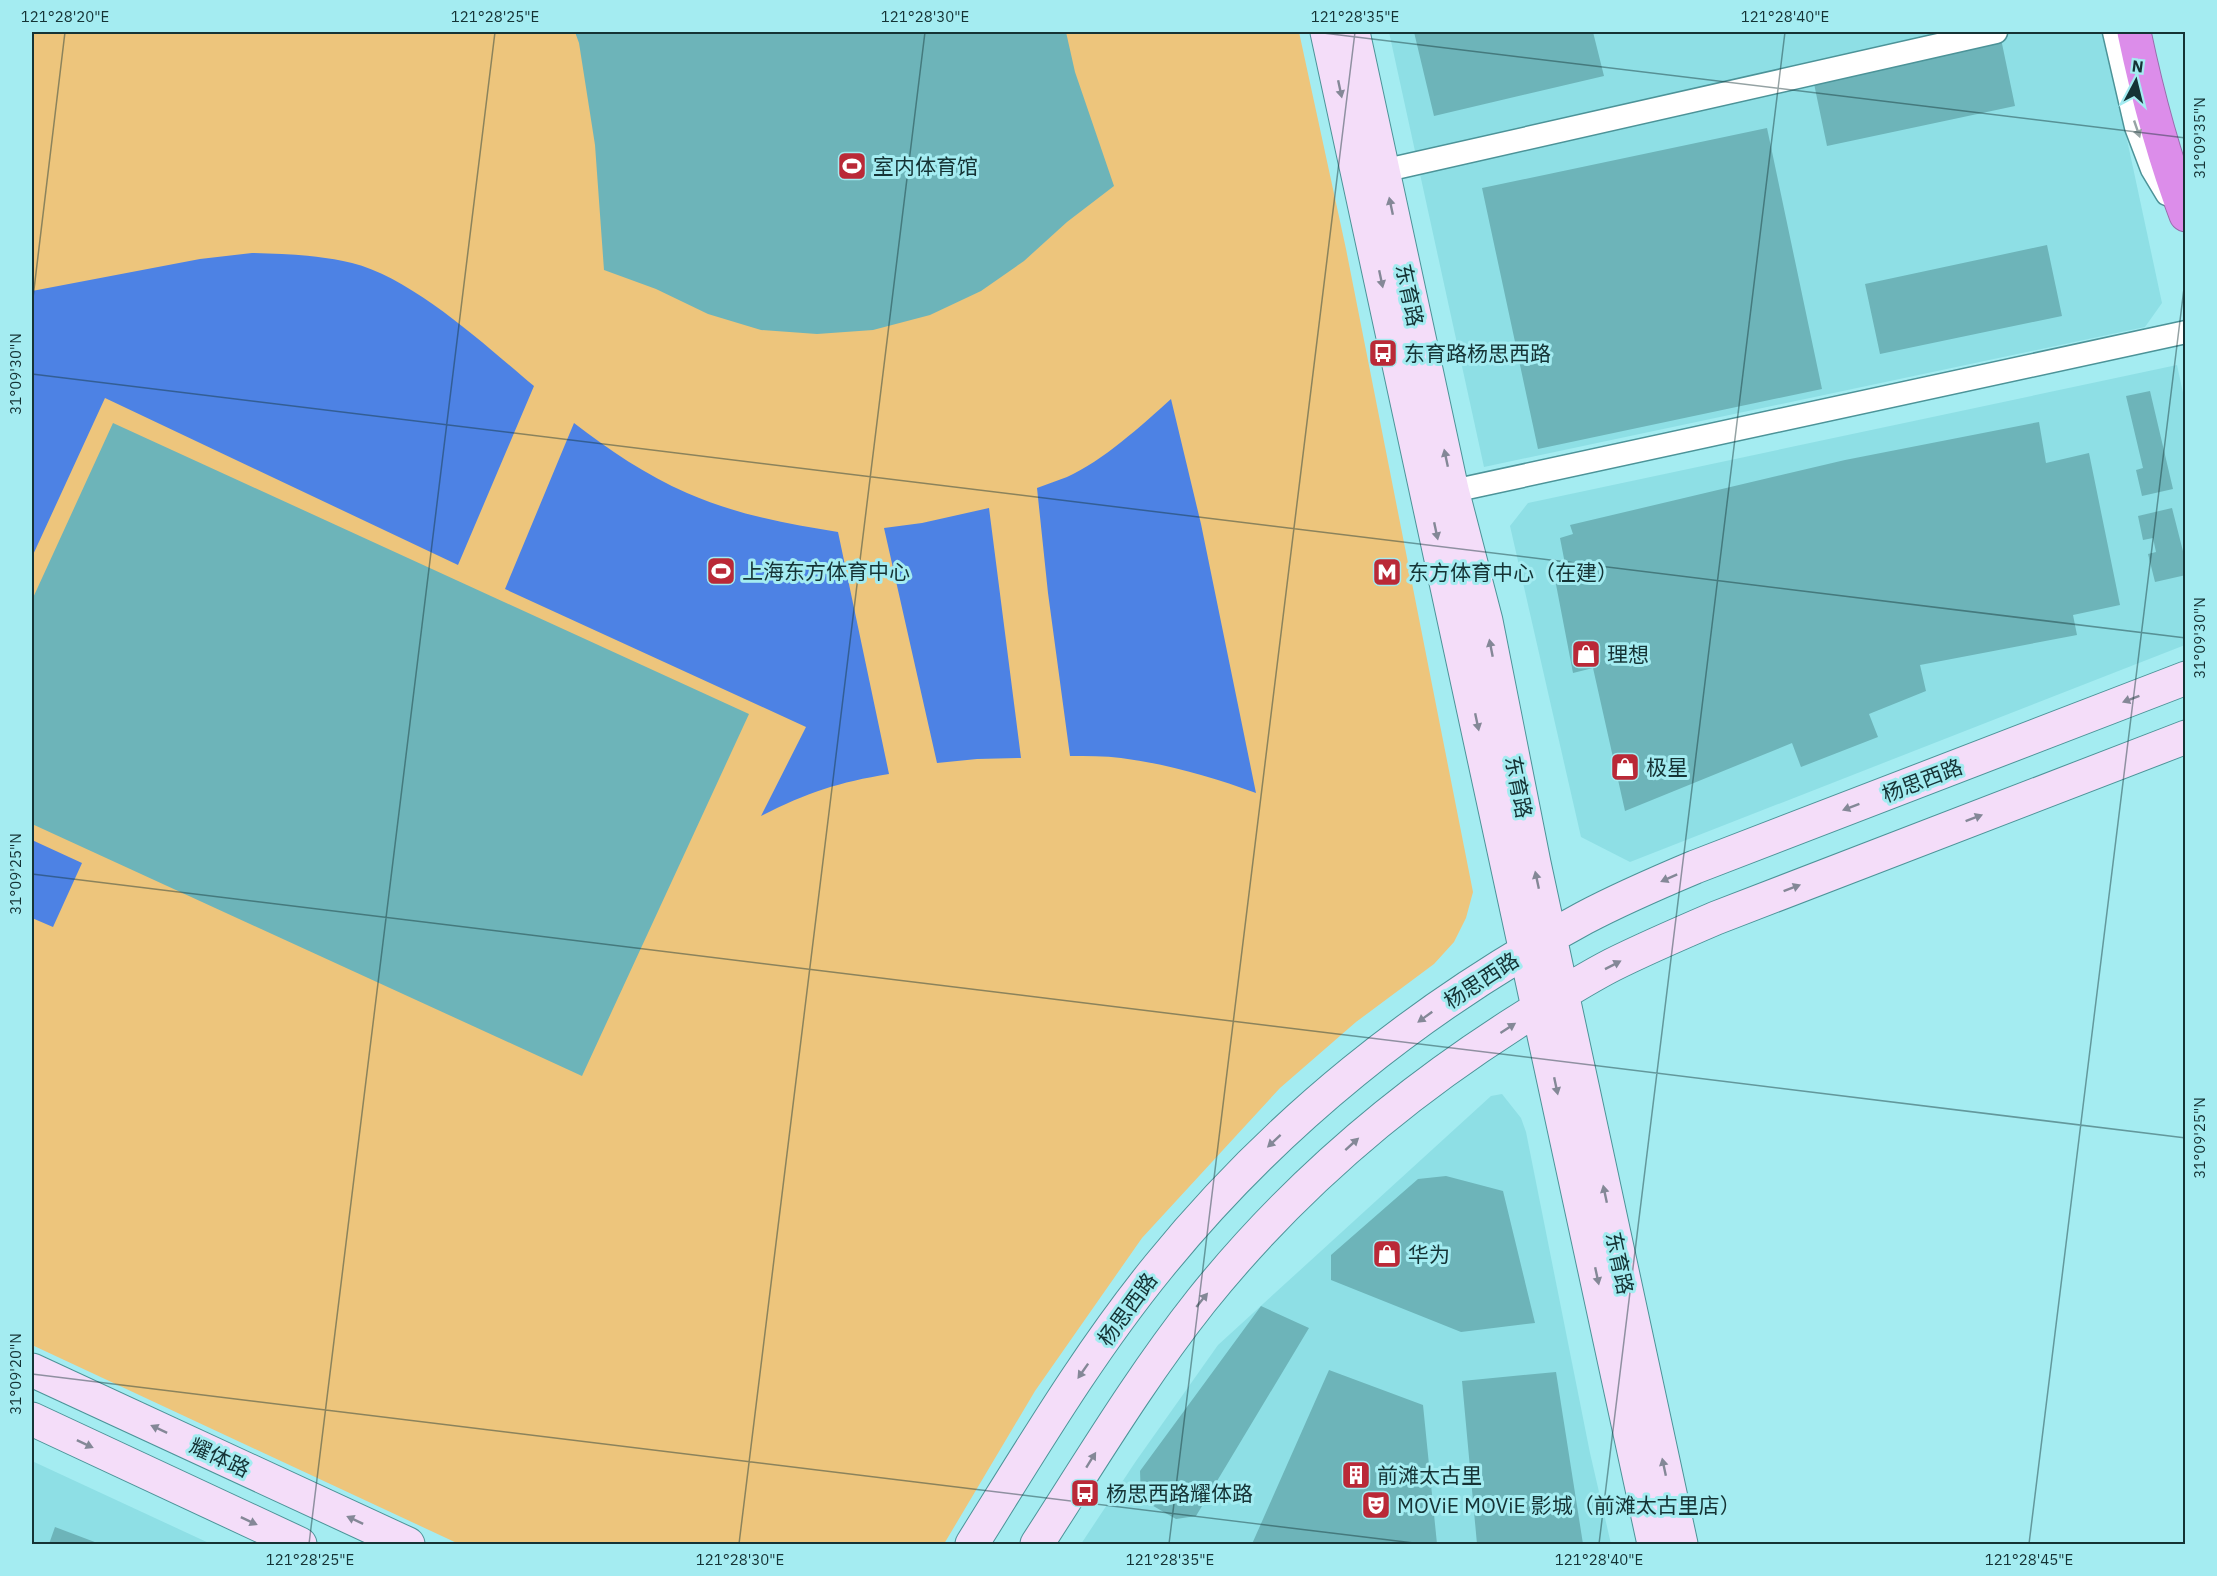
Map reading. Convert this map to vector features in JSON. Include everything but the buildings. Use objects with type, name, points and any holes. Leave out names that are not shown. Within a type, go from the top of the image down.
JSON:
[{"type":"highway","points":[[2134,32],[2146,89],[2168,168],[2186,215]]},
{"type":"street","name":"东育路","points":[[1327,32],[1371,174],[1441,493],[1486,621],[1538,944],[1681,1545]]},
{"type":"street","name":"东育路","points":[[1353,32],[1371,174]]},
{"type":"street","points":[[1371,174],[1996,32]]},
{"type":"street","points":[[2114,32],[2136,127],[2152,169],[2186,226]]},
{"type":"street","points":[[1441,493],[2186,332]]},
{"type":"street","name":"杨思西路","points":[[972,1545],[1068,1393],[1158,1267],[1267,1147],[1380,1049],[1436,1009],[1538,944],[1616,903],[1695,867],[2186,678]]},
{"type":"street","points":[[1037,1545],[1113,1423],[1156,1361],[1201,1301],[1253,1241],[1306,1186],[1397,1106],[1467,1054],[1611,965],[1716,918],[2186,737]]},
{"type":"street","name":"东育路","points":[[1551,1001],[1654,1545]]},
{"type":"street","name":"耀体路","points":[[34,1376],[408,1545]]},
{"type":"street","points":[[32,1419],[300,1545]]},
{"type":"shaded area","name":"上海东方体育中心","points":[[32,32],[1299,32],[1346,249],[1473,892],[1466,918],[1454,942],[1434,964],[1356,1022],[1280,1088],[1142,1238],[1035,1391],[944,1544],[459,1544],[32,1345]]},
{"type":"shaded area","points":[[1389,32],[2104,32],[2162,303],[2145,327],[1484,467]]},
{"type":"shaded area","points":[[2177,365],[2185,402],[2185,645],[1630,862],[1581,837],[1510,526],[1528,503]]},
{"type":"shaded area","name":"前滩太古里","points":[[1502,1094],[1521,1118],[1526,1132],[1590,1453],[1611,1544],[1081,1544],[1218,1345],[1491,1096]]},
{"type":"shaded area","points":[[32,1461],[211,1544],[32,1544]]},
{"type":"water","points":[[252,253],[327,258],[375,271],[424,298],[448,315],[534,386],[458,565],[105,398],[32,557],[32,291],[200,259]]},
{"type":"water","points":[[1171,399],[1201,524],[1256,793],[1173,767],[1115,757],[1070,756],[1048,593],[1037,488],[1067,477],[1094,462],[1122,442]]},
{"type":"water","points":[[574,423],[628,461],[687,493],[724,507],[761,517],[838,532],[889,774],[823,789],[761,816],[806,727],[505,589]]},
{"type":"water","points":[[989,508],[1021,758],[937,763],[884,528],[922,523]]},
{"type":"water","points":[[32,840],[82,863],[53,927],[32,918]]},
{"type":"place","name":"室内体育馆","points":[[852,166]]},
{"type":"place","name":"东育路杨思西路","points":[[1383,353]]},
{"type":"place","name":"上海东方体育中心","points":[[721,571]]},
{"type":"place","name":"东方体育中心（在建）","points":[[1387,572]]},
{"type":"place","name":"理想","points":[[1586,654]]},
{"type":"place","name":"极星","points":[[1625,767]]},
{"type":"place","name":"华为","points":[[1387,1254]]},
{"type":"place","name":"前滩太古里","points":[[1356,1475]]},
{"type":"place","name":"杨思西路耀体路","points":[[1085,1493]]},
{"type":"place","name":"MOViE MOViE 影城（前滩太古里店）","points":[[1376,1505]]}]
